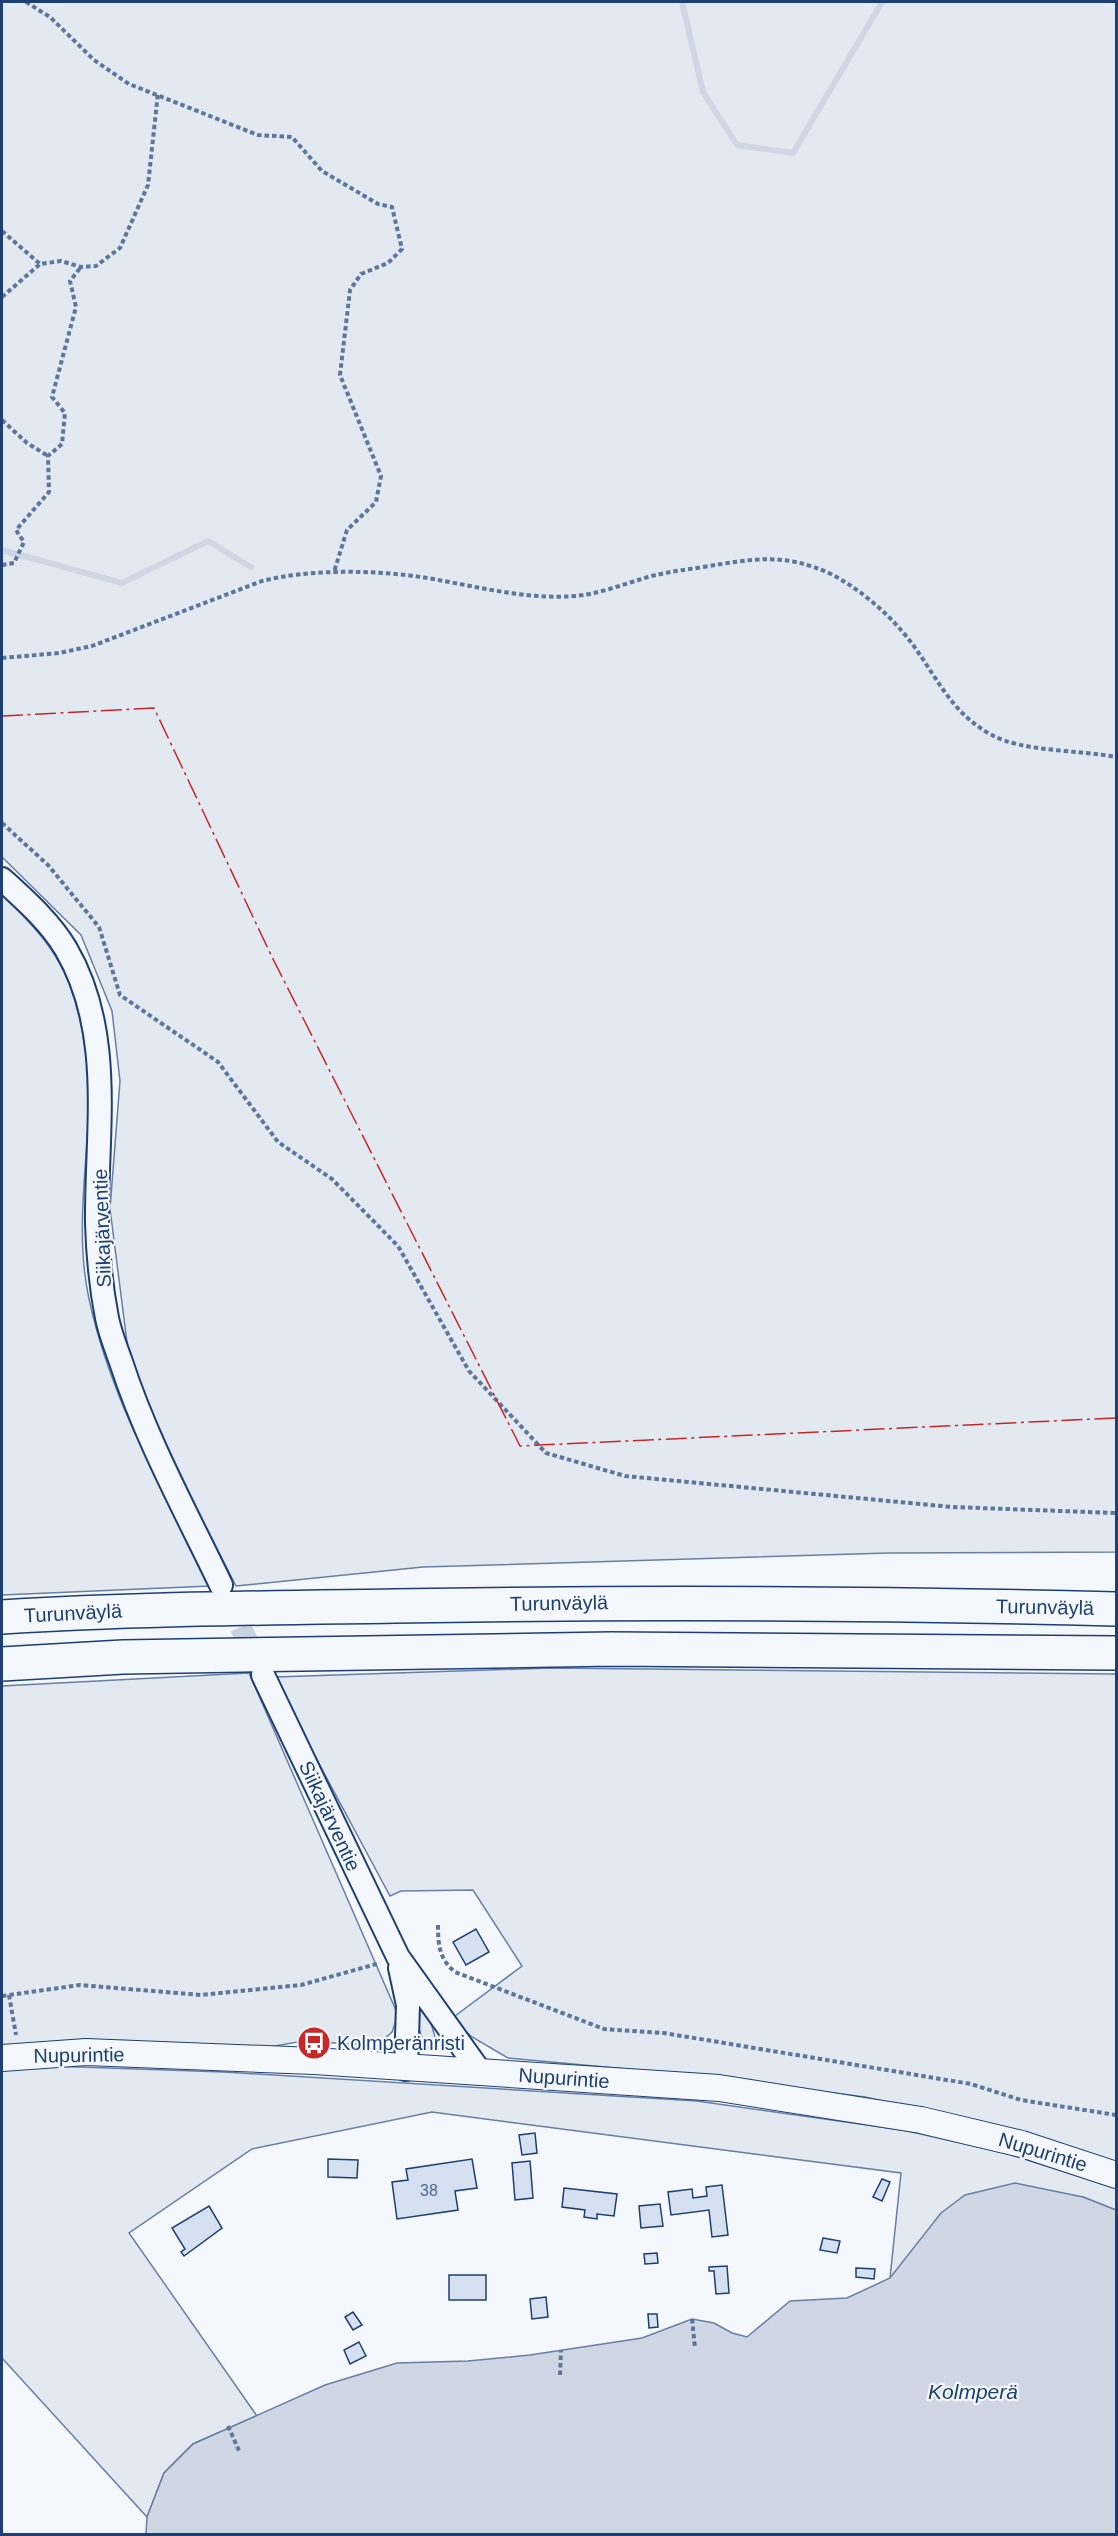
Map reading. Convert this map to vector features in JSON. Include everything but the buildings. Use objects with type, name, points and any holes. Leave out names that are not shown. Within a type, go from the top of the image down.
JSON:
[{"type":"highway","name":"Turunväylä","points":[[2,1617],[125,1610],[605,1602],[924,1604],[1116,1609]]},
{"type":"highway","points":[[2,1664],[123,1657],[612,1648],[1116,1653]]},
{"type":"main road","name":"Nupurintie","points":[[11,2057],[86,2052],[314,2061],[406,2069],[719,2088],[921,2120],[1022,2144],[1116,2175]]},
{"type":"street","name":"Siikajärventie","points":[[2,879],[36,910],[65,946],[79,974],[91,1008],[97,1039],[100,1081],[99,1268],[108,1321],[144,1423],[221,1585]]},
{"type":"street","name":"Siikajärventie","points":[[263,1675],[398,1957]]},
{"type":"street","points":[[398,1957],[408,2005],[406,2069]]},
{"type":"street","points":[[398,1957],[481,2073]]},
{"type":"path","points":[[26,2],[50,17],[94,60],[129,84],[158,93],[258,135],[292,137],[322,171],[378,204],[392,207],[402,249],[388,263],[361,274],[350,290],[340,375],[381,476],[376,502],[347,530],[334,573]]},
{"type":"path","points":[[2,297],[40,264],[62,261],[81,267],[96,266],[120,248],[148,185],[158,93]]},
{"type":"path","points":[[2,231],[40,264]]},
{"type":"path","points":[[48,456],[62,444],[65,413],[52,397],[76,307],[70,281],[81,267]]},
{"type":"path","points":[[2,420],[27,443],[48,456]]},
{"type":"path","points":[[2,565],[14,563],[24,542],[16,530],[49,492],[48,456]]},
{"type":"path","points":[[2,658],[59,653],[92,646],[262,581],[282,576],[334,573],[419,577],[532,596],[577,596],[663,572],[751,558],[777,558],[797,562],[834,575],[862,595],[901,630],[943,692],[965,717],[993,736],[1015,743],[1116,757]]},
{"type":"path","points":[[2,823],[48,865],[99,927],[120,995],[219,1062],[278,1142],[332,1179],[398,1246],[469,1371],[546,1453],[625,1476],[952,1507],[1116,1513]]},
{"type":"path","points":[[438,1925],[438,1944],[443,1960],[454,1972],[604,2029],[664,2032],[971,2084],[1021,2100],[1086,2108],[1116,2115]]},
{"type":"path","points":[[2,1996],[80,1985],[201,1995],[268,1989],[301,1985],[398,1957]]},
{"type":"path","points":[[9,1995],[11,2057]]},
{"type":"path","points":[[692,2319],[695,2348]]},
{"type":"path","points":[[560,2375],[561,2350]]},
{"type":"path","points":[[228,2426],[240,2453]]},
{"type":"shaded area","points":[[2,2],[1116,2],[1116,1552],[889,1553],[423,1567],[236,1586],[174,1465],[129,1358],[110,1209],[120,1081],[112,1011],[81,935],[2,857]]},
{"type":"shaded area","points":[[2,895],[48,945],[67,978],[73,995],[86,1051],[89,1088],[82,1226],[89,1299],[111,1374],[140,1446],[210,1586],[2,1595]]},
{"type":"shaded area","points":[[551,1668],[1116,1674],[1116,2162],[990,2125],[865,2097],[703,2076],[508,2058],[472,2037],[451,2019],[522,1966],[473,1890],[401,1891],[390,1896],[288,1706],[275,1677]]},
{"type":"shaded area","points":[[249,1673],[398,2015],[392,2032],[381,2042],[367,2045],[303,2041],[252,2050],[127,2042],[2,2045],[2,1686]]},
{"type":"shaded area","points":[[421,2003],[429,2016],[437,2044],[434,2049],[430,2050],[419,2028],[417,2004]]},
{"type":"shaded area","points":[[50,2066],[224,2072],[697,2101],[903,2130],[1005,2153],[1116,2188],[1116,2210],[1083,2197],[908,2257],[890,2278],[901,2173],[432,2112],[252,2149],[129,2233],[257,2416],[193,2444],[164,2473],[147,2517],[2,2358],[2,2069]]},
{"type":"water","name":"Kolmperä","points":[[1015,2183],[1083,2197],[1116,2210],[1116,2534],[146,2534],[147,2517],[164,2473],[193,2444],[325,2385],[397,2363],[468,2361],[530,2355],[642,2338],[692,2319],[714,2323],[732,2333],[747,2337],[790,2301],[847,2298],[890,2278],[941,2213],[965,2195]]},
{"type":"waterway","points":[[682,2],[703,92],[737,145],[793,153],[882,2]]},
{"type":"waterway","points":[[2,550],[122,583],[208,541],[251,567]]},
{"type":"tunnel","points":[[227,1597],[258,1665]]},
{"type":"power","points":[[2,716],[154,708],[272,957],[520,1446],[1116,1418]]},
{"type":"place","name":"Kolmperänristi","points":[[314,2043]]}]
